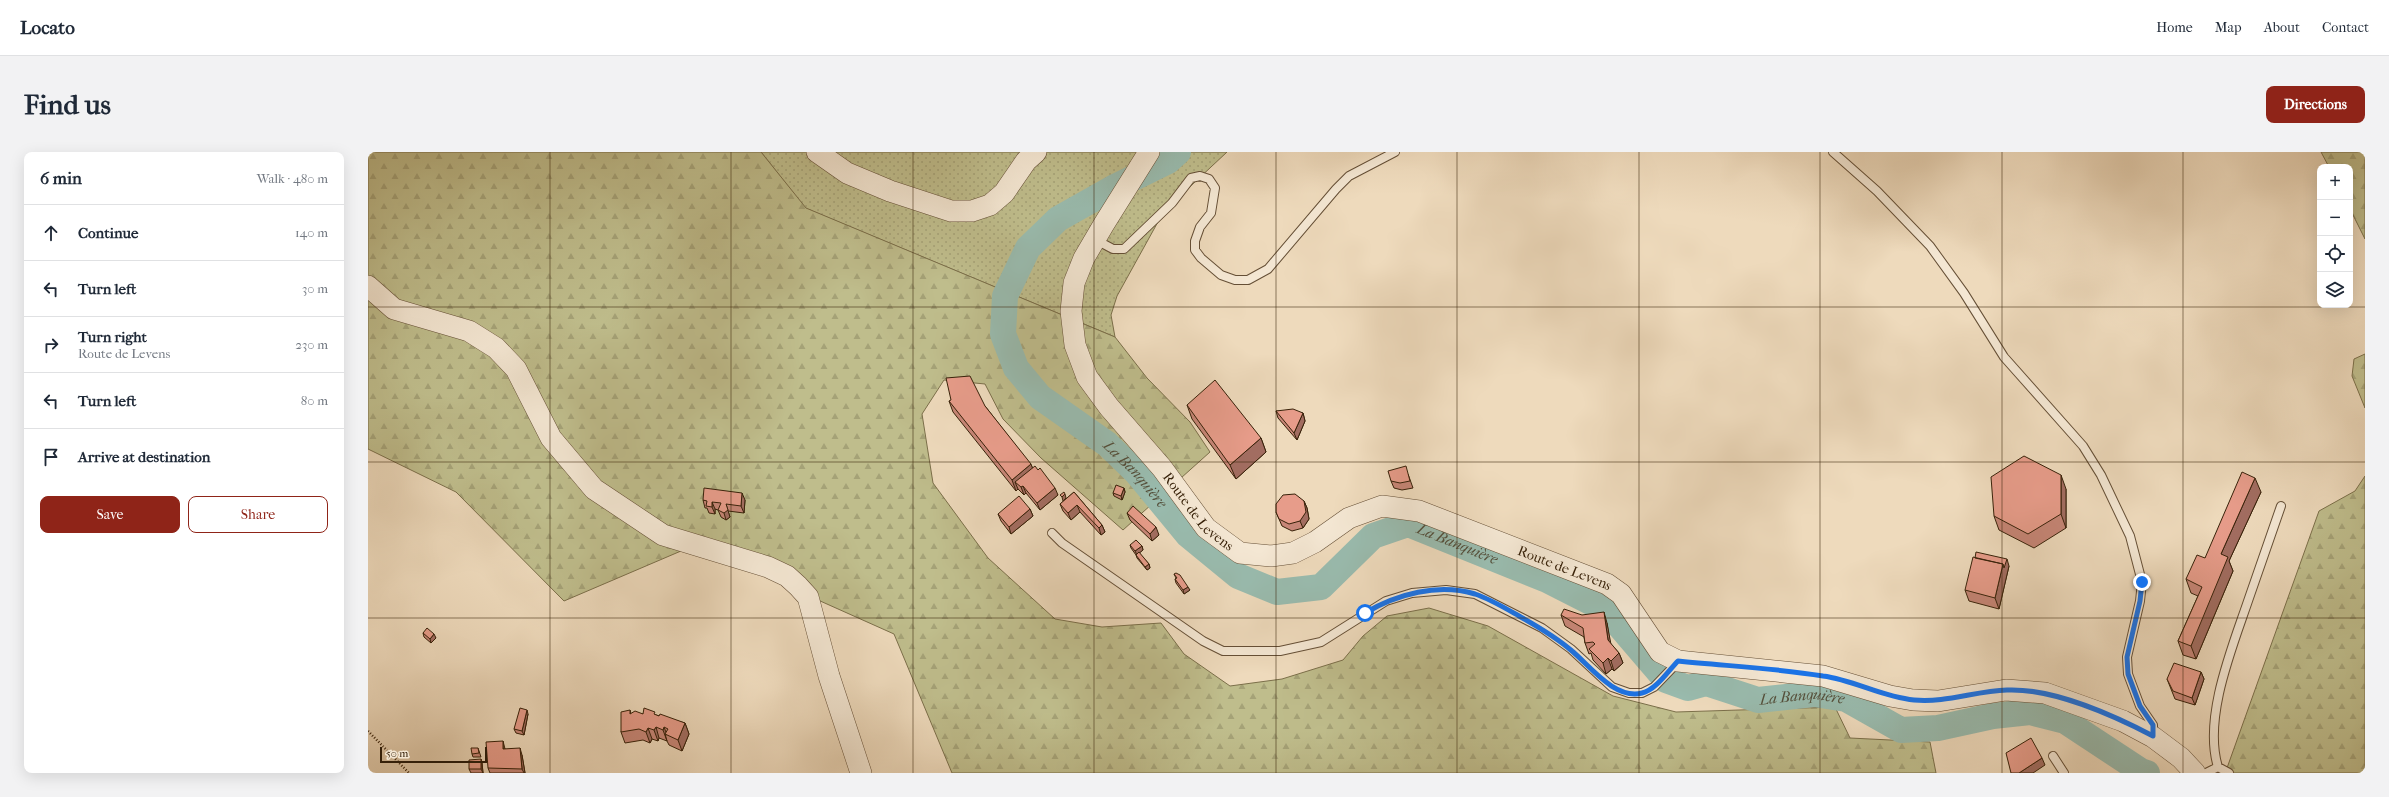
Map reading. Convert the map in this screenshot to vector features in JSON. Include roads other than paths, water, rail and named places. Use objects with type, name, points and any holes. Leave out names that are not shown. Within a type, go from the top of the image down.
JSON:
[{"type":"street","points":[[818,152],[847,173],[890,191],[951,211],[972,211],[990,205],[1004,193],[1026,161],[1036,152]]},
{"type":"street","name":"Route de Levens","points":[[1149,152],[1100,232],[1074,283],[1071,311],[1075,345],[1087,377],[1109,407],[1162,468],[1206,528],[1240,553],[1271,556],[1293,553],[1315,542],[1350,518],[1382,506],[1419,511],[1607,584],[1621,594],[1660,652],[1675,664],[1824,676],[1890,696],[1913,700],[1938,701],[1986,692],[2025,690],[2045,693],[2123,721],[2153,736],[2181,758],[2195,773]]},
{"type":"street","points":[[368,286],[394,309],[469,331],[484,338],[496,348],[516,369],[551,438],[594,489],[663,536],[768,568],[787,576],[798,586],[808,597],[829,676],[861,773]]},
{"type":"lane","points":[[1100,232],[1113,249],[1124,249],[1172,203],[1191,178],[1200,176],[1209,179],[1215,188],[1211,213],[1200,227],[1195,241],[1196,250],[1201,258],[1221,275],[1235,280],[1248,280],[1268,269],[1336,189],[1349,176],[1364,166],[1395,152]]},
{"type":"lane","points":[[1833,152],[1877,191],[1930,246],[1964,293],[2004,357],[2083,446],[2100,476],[2130,536],[2142,582],[2140,601],[2127,657],[2128,674],[2140,706],[2153,725],[2153,736]]},
{"type":"lane","points":[[2229,773],[2217,764],[2214,750],[2214,730],[2224,669],[2281,506]]},
{"type":"lane","points":[[1052,533],[1062,543],[1203,641],[1223,651],[1280,651],[1321,642],[1386,601],[1412,593],[1446,590],[1475,594],[1542,628],[1571,649],[1612,687],[1629,693],[1642,693],[1654,687],[1675,664]]},
{"type":"lane","points":[[2053,756],[2064,773]]},
{"type":"lane","points":[[2206,773],[2217,764]]},
{"type":"waterway","name":"La Banquière","points":[[1178,152],[1168,161],[1113,188],[1058,219],[1028,248],[1005,296],[1003,334],[1016,368],[1040,397],[1107,444],[1137,473],[1188,535],[1238,576],[1277,592],[1321,587],[1373,536],[1408,524],[1547,580],[1606,610],[1666,680],[1688,688],[1706,683],[1758,700],[1814,694],[1846,699],[1901,730],[1938,728],[1993,716],[2030,712],[2065,721],[2141,771],[2147,773]]}]
